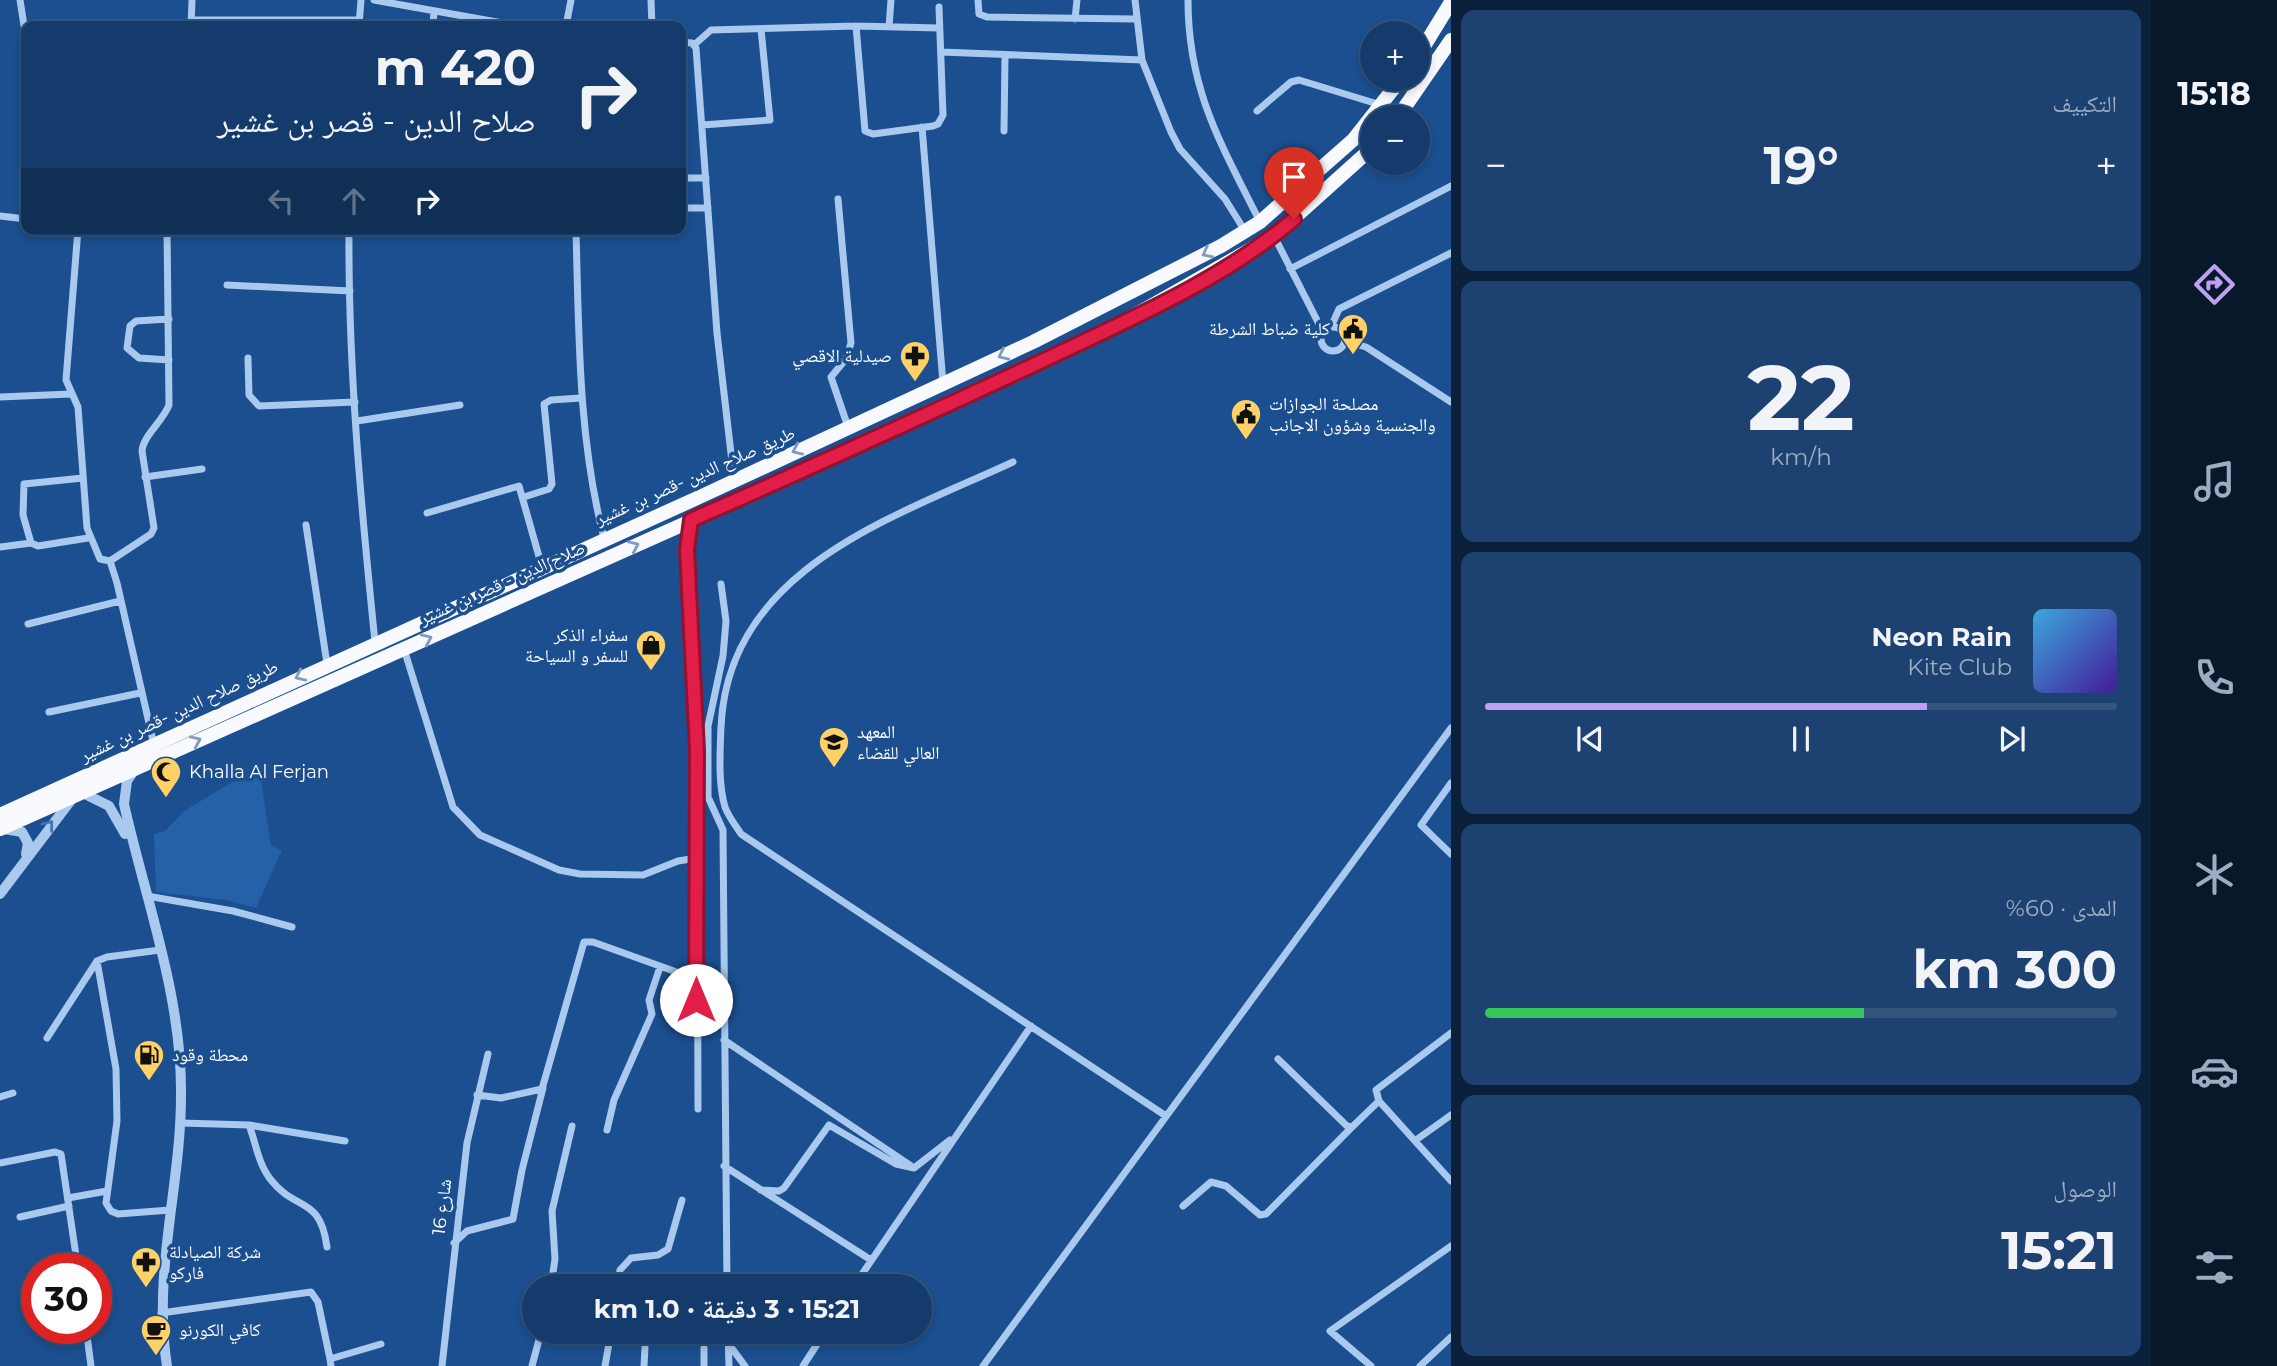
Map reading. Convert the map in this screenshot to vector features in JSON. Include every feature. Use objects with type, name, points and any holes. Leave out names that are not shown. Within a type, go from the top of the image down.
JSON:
[{"type":"highway","points":[[1430,36],[1451,2]]},
{"type":"highway","points":[[1406,105],[1451,40]]},
{"type":"highway","name":"طريق صلاح الدين -قصر بن غشير","points":[[1381,105],[1392,91]]},
{"type":"highway","name":"طريق صلاح الدين -قصر بن غشير","points":[[0,815],[1033,342],[1245,232],[1260,222],[1360,131]]},
{"type":"highway","name":"صلاح الدين - قصر بن غشير","points":[[0,829],[737,500],[1119,324],[1274,236],[1360,159]]},
{"type":"highway","points":[[731,481],[724,496],[737,500]]},
{"type":"highway","points":[[672,509],[683,513],[686,522]]},
{"type":"street","points":[[20,0],[23,21]]},
{"type":"street","points":[[191,21],[192,0]]},
{"type":"street","points":[[359,21],[361,0]]},
{"type":"street","points":[[374,0],[491,21]]},
{"type":"street","points":[[567,21],[571,0]]},
{"type":"street","points":[[651,0],[652,21]]},
{"type":"street","points":[[889,27],[891,0]]},
{"type":"street","points":[[978,0],[979,14],[987,18],[1135,19]]},
{"type":"street","points":[[1075,19],[1077,0]]},
{"type":"street","points":[[1135,0],[1135,19],[1142,60],[1180,149],[1225,199],[1245,232]]},
{"type":"street","points":[[1188,0],[1190,40],[1202,103],[1260,222]]},
{"type":"street","points":[[856,26],[865,131],[873,134],[922,128],[939,124],[942,120],[939,7]]},
{"type":"street","points":[[433,21],[434,11]]},
{"type":"street","points":[[694,45],[710,30],[856,26],[939,28]]},
{"type":"street","points":[[702,125],[770,120],[761,29]]},
{"type":"street","points":[[686,43],[694,45]]},
{"type":"street","points":[[694,45],[731,481]]},
{"type":"street","points":[[941,52],[1142,60]]},
{"type":"street","points":[[1004,131],[1005,56]]},
{"type":"street","points":[[1257,111],[1295,80],[1381,105]]},
{"type":"street","points":[[922,128],[943,383]]},
{"type":"street","points":[[686,178],[706,178]]},
{"type":"street","points":[[1290,269],[1451,186]]},
{"type":"street","points":[[838,199],[851,343],[846,359],[831,377],[848,427]]},
{"type":"street","points":[[686,208],[708,208]]},
{"type":"street","points":[[0,216],[21,218]]},
{"type":"street","points":[[78,235],[66,374],[71,394],[78,407],[88,538],[100,559],[110,561],[154,530],[142,444],[160,423],[169,405],[167,235]]},
{"type":"street","points":[[349,235],[355,402],[375,642]]},
{"type":"street","points":[[576,235],[581,398],[596,508],[604,538]]},
{"type":"street","points":[[1274,236],[1323,332],[1321,341],[1326,349],[1336,351],[1345,341]]},
{"type":"street","points":[[1323,332],[1331,327],[1339,309],[1451,253]]},
{"type":"street","points":[[227,285],[350,291]]},
{"type":"street","points":[[169,319],[136,321],[127,335],[127,348],[139,358],[169,360]]},
{"type":"street","points":[[1331,327],[1340,329],[1345,341]]},
{"type":"street","points":[[1345,341],[1366,346],[1451,402]]},
{"type":"street","points":[[248,358],[249,396],[259,405],[355,402]]},
{"type":"street","points":[[0,397],[71,394]]},
{"type":"street","points":[[524,496],[549,489],[552,484],[544,404],[551,400],[581,398]]},
{"type":"street","points":[[357,421],[460,405]]},
{"type":"street","points":[[1013,462],[833,547],[787,583],[758,618],[736,660],[722,705],[720,751],[725,807],[741,834],[1166,1116]]},
{"type":"street","points":[[145,477],[202,470]]},
{"type":"street","points":[[31,543],[23,515],[24,484],[83,478]]},
{"type":"street","points":[[427,513],[512,486],[521,488],[542,566]]},
{"type":"street","points":[[686,522],[693,629],[698,1109]]},
{"type":"street","points":[[306,525],[327,664]]},
{"type":"street","points":[[0,547],[31,543],[38,546],[88,538]]},
{"type":"street","points":[[110,561],[153,745]]},
{"type":"street","points":[[721,584],[726,621],[723,656],[708,726],[708,797],[723,830],[727,1274]]},
{"type":"street","points":[[28,624],[120,601]]},
{"type":"street","points":[[404,649],[453,807],[480,835],[559,870],[580,874],[643,875],[678,861],[697,858]]},
{"type":"street","points":[[49,712],[140,693]]},
{"type":"street","points":[[983,1366],[1451,728]]},
{"type":"street","points":[[135,768],[127,781],[123,796],[134,856],[160,950],[181,1050],[181,1123],[170,1210],[162,1313],[167,1366]]},
{"type":"street","points":[[1451,783],[1421,825],[1451,855]]},
{"type":"street","points":[[0,894],[25,857],[77,793],[98,799],[114,811],[134,856]]},
{"type":"street","points":[[0,829],[17,829],[22,832],[28,843],[25,857]]},
{"type":"street","points":[[146,896],[209,905],[292,927]]},
{"type":"street","points":[[454,1243],[467,1231],[513,1220],[543,1086],[584,942],[593,942],[696,979]]},
{"type":"street","points":[[47,1038],[97,961],[107,957],[160,950]]},
{"type":"street","points":[[97,961],[116,1069],[117,1121],[106,1203],[114,1213],[170,1210]]},
{"type":"street","points":[[607,1130],[614,1100],[652,1014],[650,995],[660,967]]},
{"type":"street","points":[[862,1274],[1031,1026]]},
{"type":"street","points":[[1451,1033],[1383,1082],[1377,1090],[1379,1101],[1451,1181]]},
{"type":"street","points":[[723,1040],[914,1168]]},
{"type":"street","name":"شارع 16","points":[[442,1366],[467,1143],[488,1054]]},
{"type":"street","points":[[1278,1059],[1342,1123],[1352,1127]]},
{"type":"street","points":[[477,1096],[502,1098],[540,1091],[543,1086]]},
{"type":"street","points":[[0,1097],[13,1093]]},
{"type":"street","points":[[1183,1206],[1211,1182],[1220,1182],[1260,1215],[1266,1214],[1379,1101]]},
{"type":"street","points":[[1416,1140],[1451,1115]]},
{"type":"street","points":[[181,1123],[249,1125],[345,1141]]},
{"type":"street","points":[[249,1125],[264,1171],[281,1191],[317,1214],[324,1228],[327,1247]]},
{"type":"street","points":[[761,1190],[779,1191],[784,1188],[829,1125],[896,1164],[914,1168]]},
{"type":"street","points":[[553,1274],[555,1259],[552,1211],[572,1126]]},
{"type":"street","points":[[914,1168],[957,1135]]},
{"type":"street","points":[[0,1163],[59,1152],[76,1253]]},
{"type":"street","points":[[724,1166],[871,1260]]},
{"type":"street","points":[[20,1217],[107,1191]]},
{"type":"street","points":[[620,1274],[631,1258],[659,1255],[668,1249],[682,1200]]},
{"type":"street","points":[[1371,1366],[1330,1331],[1451,1246]]},
{"type":"street","points":[[162,1313],[311,1292],[318,1302],[330,1362],[381,1344]]},
{"type":"street","points":[[1420,1366],[1451,1337]]},
{"type":"street","points":[[88,1344],[91,1366]]},
{"type":"street","points":[[532,1366],[538,1344]]},
{"type":"street","points":[[605,1366],[609,1344]]},
{"type":"street","points":[[728,1344],[729,1366]]},
{"type":"street","points":[[729,1344],[745,1366]]},
{"type":"street","points":[[803,1366],[817,1344]]},
{"type":"street","points":[[644,1366],[645,1347]]},
{"type":"street","points":[[704,1348],[704,1366]]},
{"type":"shaded area","points":[[259,766],[271,846],[282,850],[256,908],[226,900],[156,892],[154,834],[165,831],[184,811]]},
{"type":"place","name":"كلية ضباط الشرطة","points":[[1353,356]]},
{"type":"place","name":"صيدلية الاقصي","points":[[915,383]]},
{"type":"place","name":"مصلحة الجوازات والجنسية وشؤون الاجانب","points":[[1246,441]]},
{"type":"place","name":"سفراء الذكر للسفر و السياحة","points":[[651,672]]},
{"type":"place","name":"المعهد العالي للقضاء","points":[[834,769]]},
{"type":"place","name":"Khalla Al Ferjan","points":[[166,799]]},
{"type":"place","name":"محطة وقود","points":[[149,1082]]},
{"type":"place","name":"شركة الصيادلة فاركو","points":[[146,1289]]},
{"type":"place","name":"كافي الكورنو","points":[[156,1357]]},
{"type":"route","points":[[696,1000],[697,751],[687,550],[691,520],[1119,324],[1227,266],[1274,236],[1294,219]]}]
